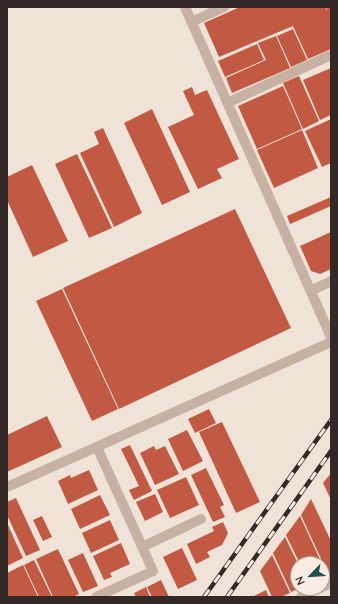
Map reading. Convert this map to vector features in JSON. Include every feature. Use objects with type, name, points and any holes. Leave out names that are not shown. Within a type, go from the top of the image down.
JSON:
[{"type":"street","points":[[185,7],[331,337]]},
{"type":"street","points":[[191,22],[224,7]]},
{"type":"street","points":[[227,103],[331,56]]},
{"type":"street","points":[[311,291],[331,281]]},
{"type":"street","points":[[7,488],[331,342]]},
{"type":"street","points":[[96,447],[153,571],[96,597]]},
{"type":"street","points":[[142,546],[201,519]]},
{"type":"building","points":[[240,7],[326,7],[327,11],[327,7],[331,7],[331,49],[308,59],[293,26],[219,57],[204,23]]},
{"type":"building","points":[[293,29],[307,60],[291,67],[277,36]]},
{"type":"building","points":[[276,36],[290,68],[232,93],[226,78],[266,60],[258,43]]},
{"type":"building","points":[[257,44],[264,60],[225,77],[218,61]]},
{"type":"building","points":[[331,68],[331,115],[320,120],[303,80]]},
{"type":"building","points":[[299,76],[319,121],[303,129],[283,83]]},
{"type":"building","points":[[283,86],[302,129],[257,149],[238,106]]},
{"type":"building","points":[[192,87],[195,95],[207,90],[239,159],[217,169],[222,178],[198,189],[168,127],[194,115],[183,91]]},
{"type":"building","points":[[152,109],[190,192],[162,205],[124,123]]},
{"type":"building","points":[[331,119],[331,163],[322,167],[305,131]]},
{"type":"building","points":[[103,128],[142,213],[114,227],[80,153],[99,144],[94,132]]},
{"type":"building","points":[[302,130],[318,168],[274,188],[257,150]]},
{"type":"building","points":[[77,154],[112,228],[89,238],[55,164]]},
{"type":"building","points":[[32,165],[68,241],[33,257],[7,200],[7,177]]},
{"type":"building","points":[[331,197],[331,206],[290,224],[287,216]]},
{"type":"building","points":[[235,209],[291,328],[119,409],[63,288]]},
{"type":"building","points":[[331,232],[331,269],[320,274],[311,271],[300,246]]},
{"type":"building","points":[[62,289],[118,409],[92,421],[36,301]]},
{"type":"building","points":[[209,409],[216,423],[195,433],[188,419]]},
{"type":"building","points":[[47,416],[62,447],[7,472],[7,435]]},
{"type":"building","points":[[222,422],[260,502],[236,513],[199,432]]},
{"type":"building","points":[[187,430],[203,461],[183,471],[168,439]]},
{"type":"building","points":[[130,445],[152,491],[134,500],[129,490],[139,486],[121,449]]},
{"type":"building","points":[[154,446],[156,450],[165,446],[179,474],[155,485],[140,453]]},
{"type":"building","points":[[206,468],[224,505],[220,507],[225,517],[213,522],[191,475]]},
{"type":"building","points":[[89,470],[98,490],[68,504],[58,481],[70,475],[71,478]]},
{"type":"building","points":[[331,473],[331,500],[323,483]]},
{"type":"building","points":[[186,477],[199,505],[170,518],[157,490]]},
{"type":"building","points":[[155,494],[163,512],[145,521],[136,502]]},
{"type":"building","points":[[100,495],[110,515],[80,529],[71,509]]},
{"type":"building","points":[[16,498],[40,550],[26,556],[7,515],[7,502]]},
{"type":"building","points":[[311,499],[331,541],[331,573],[330,556],[320,556],[301,515]]},
{"type":"building","points":[[42,516],[52,537],[43,541],[33,520]]},
{"type":"building","points":[[300,516],[318,556],[296,556],[286,535]]},
{"type":"building","points":[[110,520],[119,540],[91,553],[82,533]]},
{"type":"building","points":[[223,522],[228,533],[222,545],[207,552],[210,557],[196,564],[187,544],[214,531],[212,527]]},
{"type":"building","points":[[7,523],[23,558],[7,566]]},
{"type":"building","points":[[285,537],[294,556],[290,556],[290,590],[273,553]]},
{"type":"building","points":[[121,543],[130,564],[110,573],[112,577],[104,580],[93,556]]},
{"type":"building","points":[[182,548],[197,580],[178,589],[163,557]]},
{"type":"building","points":[[58,549],[79,594],[73,597],[53,597],[36,559]]},
{"type":"building","points":[[83,553],[98,586],[83,592],[68,560]]},
{"type":"building","points":[[272,555],[290,593],[281,597],[272,597],[260,571]]},
{"type":"building","points":[[34,560],[52,597],[39,597],[24,565]]},
{"type":"building","points":[[23,565],[38,597],[7,597],[7,573]]},
{"type":"building","points":[[161,580],[169,597],[152,597],[147,587]]},
{"type":"building","points":[[146,587],[150,597],[136,597],[134,593]]},
{"type":"building","points":[[266,590],[269,597],[252,597]]},
{"type":"railway","points":[[204,597],[331,420]]},
{"type":"railway","points":[[227,597],[331,451]]}]
